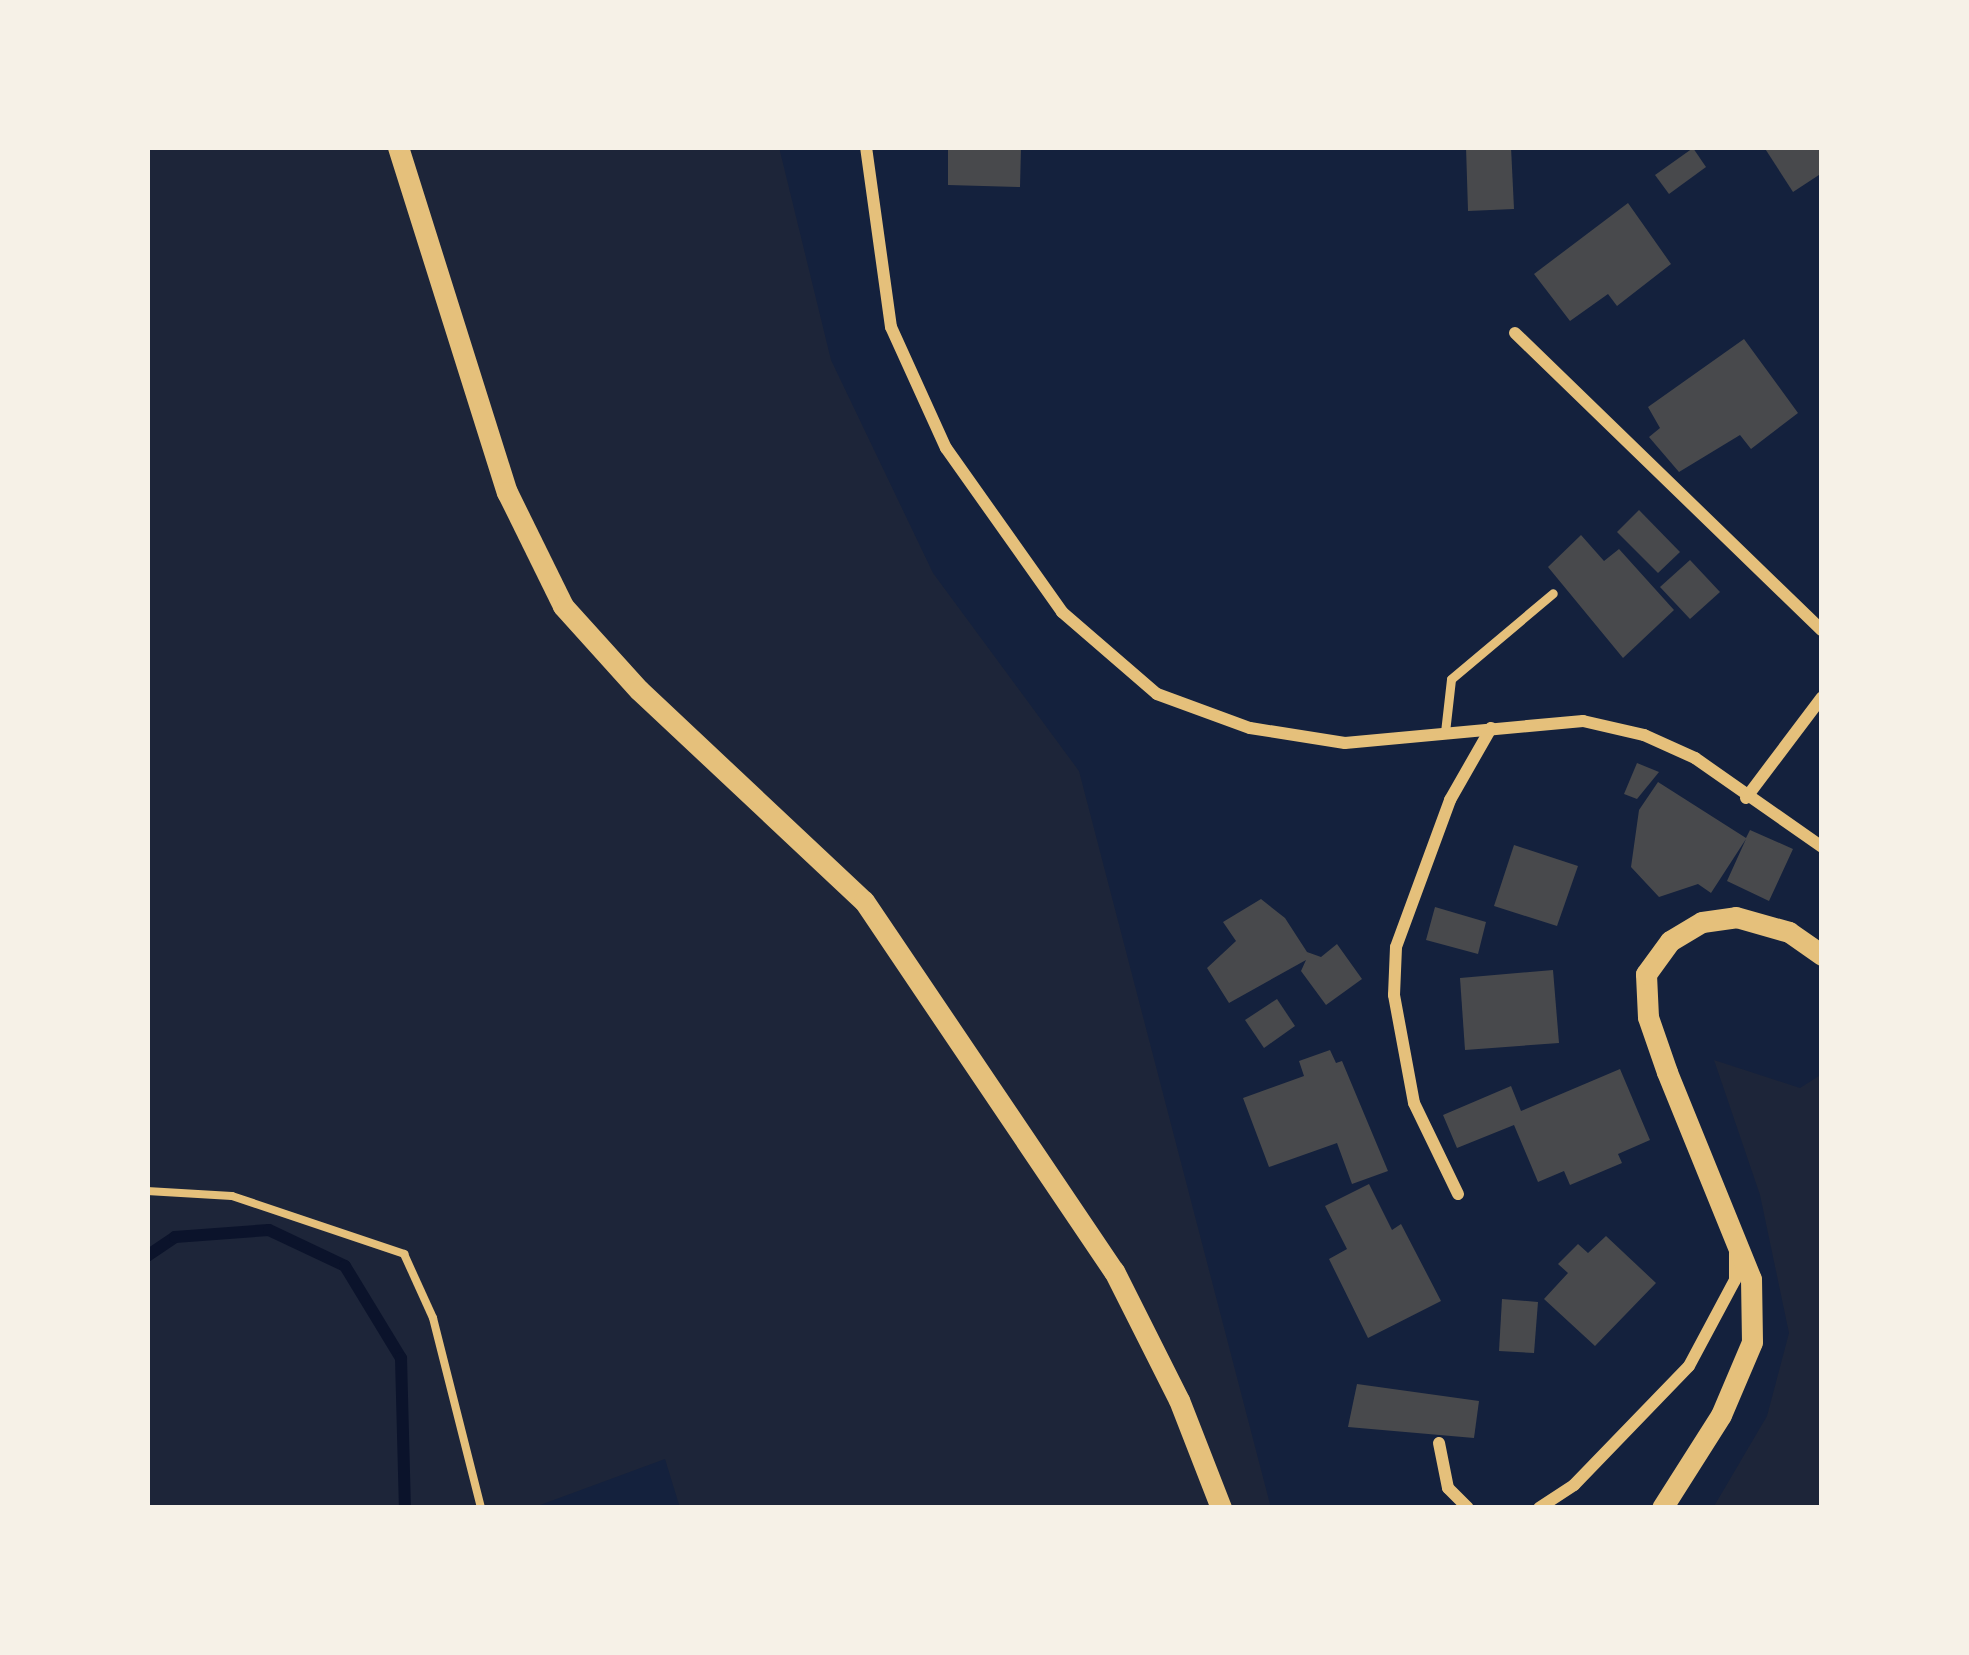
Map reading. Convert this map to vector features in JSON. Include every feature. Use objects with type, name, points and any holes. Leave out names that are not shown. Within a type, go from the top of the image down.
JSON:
[{"type":"street","points":[[398,147],[507,492],[562,606],[639,690],[864,901],[1114,1270],[1179,1400],[1221,1508]]},
{"type":"street","points":[[866,147],[876,254],[915,386],[946,448],[1062,612],[1157,694],[1203,714],[1345,743],[1583,721],[1645,735],[1695,758],[1822,847]]},
{"type":"street","points":[[1515,334],[1822,630]]},
{"type":"street","points":[[1746,798],[1822,697]]},
{"type":"street","points":[[1458,1194],[1414,1103],[1394,995],[1396,947],[1450,800],[1491,728]]},
{"type":"street","points":[[1662,1508],[1721,1415],[1752,1342],[1751,1279],[1648,1017],[1646,974],[1670,940],[1702,922],[1736,917],[1789,932],[1822,955]]},
{"type":"street","points":[[1539,1508],[1574,1485],[1689,1366],[1735,1280],[1736,1234]]},
{"type":"street","points":[[1439,1443],[1448,1488],[1468,1508]]},
{"type":"lane","points":[[1445,732],[1450,679],[1553,593]]},
{"type":"path","points":[[147,1191],[232,1196],[404,1254],[434,1318],[481,1508]]},
{"type":"shaded area","points":[[147,147],[779,147],[831,360],[933,573],[1079,771],[1271,1508],[680,1508],[665,1459],[532,1508],[147,1508]]},
{"type":"shaded area","points":[[1714,1060],[1800,1088],[1822,1074],[1822,1508],[1713,1508],[1767,1416],[1789,1333],[1760,1195]]},
{"type":"building","points":[[948,147],[1021,147],[1020,187],[948,185]]},
{"type":"building","points":[[1466,147],[1511,147],[1514,209],[1468,211]]},
{"type":"building","points":[[1764,147],[1822,147],[1822,173],[1793,192]]},
{"type":"building","points":[[1693,148],[1706,167],[1669,194],[1655,175]]},
{"type":"building","points":[[1628,203],[1671,264],[1617,306],[1608,294],[1570,321],[1534,274]]},
{"type":"building","points":[[1744,339],[1798,413],[1751,449],[1740,435],[1679,472],[1649,437],[1660,428],[1648,407]]},
{"type":"building","points":[[1639,510],[1680,552],[1658,573],[1617,532]]},
{"type":"building","points":[[1581,535],[1604,561],[1619,549],[1674,610],[1623,658],[1548,567]]},
{"type":"building","points":[[1690,560],[1720,592],[1690,619],[1660,587]]},
{"type":"building","points":[[1637,763],[1659,772],[1637,799],[1624,794]]},
{"type":"building","points":[[1658,782],[1746,838],[1750,830],[1793,849],[1769,901],[1727,881],[1746,839],[1711,893],[1698,884],[1659,897],[1631,867],[1639,810]]},
{"type":"building","points":[[1514,845],[1578,866],[1557,926],[1494,906]]},
{"type":"building","points":[[1261,899],[1285,918],[1307,952],[1321,957],[1337,944],[1362,979],[1326,1005],[1301,971],[1306,960],[1229,1003],[1207,968],[1236,941],[1223,922]]},
{"type":"building","points":[[1435,907],[1486,922],[1478,954],[1426,940]]},
{"type":"building","points":[[1553,970],[1559,1043],[1465,1050],[1460,978]]},
{"type":"building","points":[[1277,999],[1295,1026],[1264,1048],[1245,1020]]},
{"type":"building","points":[[1330,1050],[1336,1063],[1342,1061],[1388,1171],[1352,1184],[1337,1143],[1269,1167],[1243,1098],[1304,1076],[1299,1061]]},
{"type":"building","points":[[1620,1069],[1650,1140],[1618,1154],[1622,1163],[1570,1185],[1564,1171],[1538,1182],[1514,1125],[1457,1148],[1443,1115],[1511,1086],[1521,1111]]},
{"type":"building","points":[[1369,1184],[1392,1230],[1401,1224],[1441,1301],[1368,1338],[1329,1259],[1347,1249],[1325,1206]]},
{"type":"building","points":[[1606,1236],[1656,1283],[1595,1346],[1544,1299],[1568,1273],[1558,1264],[1578,1244],[1588,1253]]},
{"type":"building","points":[[1502,1299],[1538,1302],[1534,1353],[1499,1351]]},
{"type":"building","points":[[1357,1384],[1479,1401],[1474,1438],[1348,1427]]},
{"type":"waterway","points":[[147,1256],[175,1237],[269,1230],[345,1266],[401,1358],[405,1508]]}]
